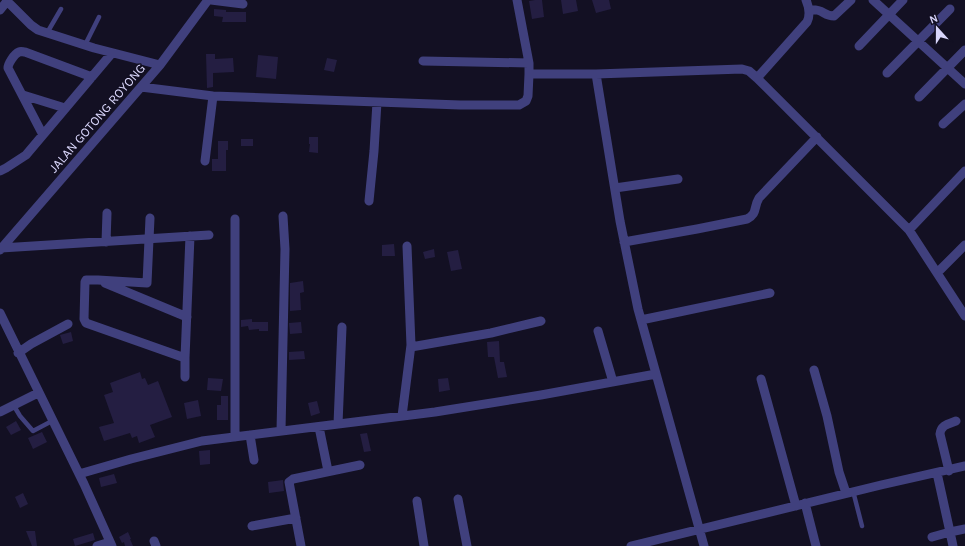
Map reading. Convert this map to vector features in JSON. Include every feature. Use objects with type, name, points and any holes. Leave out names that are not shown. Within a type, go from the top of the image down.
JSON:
[{"type":"street","points":[[0,10],[7,0],[31,25],[48,33],[112,53],[160,65]]},
{"type":"street","points":[[210,0],[243,4]]},
{"type":"street","name":"JALAN GOTONG ROYONG","points":[[1,249],[160,65],[210,0]]},
{"type":"street","points":[[141,87],[213,96],[460,106],[519,105],[526,101],[528,96],[530,74],[517,0]]},
{"type":"street","points":[[758,78],[807,22],[809,18],[809,10],[806,0]]},
{"type":"street","points":[[809,10],[817,9],[829,16],[834,16],[851,0]]},
{"type":"street","points":[[873,0],[965,84]]},
{"type":"street","points":[[859,46],[904,0]]},
{"type":"street","points":[[887,73],[950,9]]},
{"type":"street","points":[[919,96],[965,50]]},
{"type":"street","points":[[43,135],[7,67],[19,51],[92,77]]},
{"type":"street","points":[[0,171],[26,154],[112,53]]},
{"type":"street","points":[[423,61],[529,63]]},
{"type":"street","points":[[530,74],[596,74],[742,69],[749,71],[758,78],[908,230],[964,311]]},
{"type":"street","points":[[596,74],[614,188],[641,320],[704,546]]},
{"type":"street","points":[[23,95],[65,108]]},
{"type":"street","points":[[205,161],[213,96]]},
{"type":"street","points":[[369,201],[377,102]]},
{"type":"street","points":[[943,124],[965,104]]},
{"type":"street","points":[[624,242],[697,229],[751,217],[754,213],[755,205],[759,198],[817,137]]},
{"type":"street","points":[[908,230],[965,171]]},
{"type":"street","points":[[614,188],[678,179]]},
{"type":"street","points":[[106,242],[107,213]]},
{"type":"street","points":[[281,431],[285,249],[283,216]]},
{"type":"street","points":[[146,300],[150,218]]},
{"type":"street","points":[[235,219],[236,437]]},
{"type":"street","points":[[1,249],[209,235]]},
{"type":"street","points":[[185,377],[190,236]]},
{"type":"street","points":[[937,273],[965,245]]},
{"type":"street","points":[[402,416],[411,347],[407,246]]},
{"type":"street","points":[[147,283],[98,280],[89,280],[85,282],[84,316],[86,323],[185,358]]},
{"type":"street","points":[[98,280],[187,317]]},
{"type":"street","points":[[641,320],[770,293]]},
{"type":"street","points":[[0,316],[79,474],[111,544],[97,546]]},
{"type":"street","points":[[411,347],[491,333],[542,321]]},
{"type":"street","points":[[18,353],[31,344],[68,324]]},
{"type":"street","points":[[338,424],[342,327]]},
{"type":"street","points":[[598,331],[613,382]]},
{"type":"street","points":[[814,370],[827,416],[839,472],[850,492]]},
{"type":"street","points":[[79,474],[202,441],[402,416],[541,395],[656,374]]},
{"type":"street","points":[[761,379],[800,505],[816,546]]},
{"type":"street","points":[[0,412],[38,393]]},
{"type":"street","points":[[949,471],[940,430],[944,425],[956,421]]},
{"type":"street","points":[[319,427],[328,471]]},
{"type":"street","points":[[250,435],[254,460]]},
{"type":"street","points":[[301,546],[289,482],[293,479],[360,465]]},
{"type":"street","points":[[632,546],[850,492],[949,471],[965,466]]},
{"type":"street","points":[[937,473],[953,546]]},
{"type":"street","points":[[458,499],[467,546]]},
{"type":"street","points":[[417,501],[424,546]]},
{"type":"street","points":[[252,526],[296,518]]},
{"type":"street","points":[[932,537],[965,529]]},
{"type":"lane","points":[[48,33],[61,9]]},
{"type":"lane","points":[[85,45],[99,17]]},
{"type":"lane","points":[[14,406],[32,431],[52,421]]},
{"type":"lane","points":[[850,492],[862,526]]},
{"type":"building","points":[[542,0],[544,17],[532,19],[529,1]]},
{"type":"building","points":[[561,0],[576,0],[578,11],[563,14]]},
{"type":"building","points":[[592,0],[609,0],[611,9],[596,13]]},
{"type":"building","points":[[214,9],[226,10],[226,12],[246,12],[246,22],[222,22],[223,17],[214,16]]},
{"type":"building","points":[[206,54],[215,54],[215,59],[233,58],[234,72],[213,73],[213,87],[207,88]]},
{"type":"building","points":[[258,55],[278,57],[276,79],[256,77]]},
{"type":"building","points":[[327,58],[337,60],[334,72],[324,70]]},
{"type":"building","points":[[309,137],[318,137],[318,153],[309,152]]},
{"type":"building","points":[[241,139],[253,139],[253,146],[241,146]]},
{"type":"building","points":[[218,141],[228,141],[228,150],[226,150],[226,171],[212,171],[212,159],[218,159]]},
{"type":"building","points":[[394,244],[395,256],[382,256],[382,245]]},
{"type":"building","points":[[434,249],[435,257],[425,259],[423,252]]},
{"type":"building","points":[[458,250],[462,269],[451,271],[447,252]]},
{"type":"building","points":[[303,281],[304,292],[300,293],[301,310],[290,311],[290,283]]},
{"type":"building","points":[[252,319],[252,322],[268,322],[268,331],[259,331],[259,329],[249,330],[248,326],[241,327],[241,320]]},
{"type":"building","points":[[301,322],[302,333],[290,334],[289,323]]},
{"type":"building","points":[[71,332],[73,341],[63,344],[60,335]]},
{"type":"building","points":[[499,341],[500,362],[504,362],[507,377],[498,378],[494,357],[488,357],[487,342]]},
{"type":"building","points":[[304,351],[305,359],[289,360],[289,352]]},
{"type":"building","points":[[140,372],[142,379],[145,378],[148,385],[158,381],[172,417],[150,425],[155,437],[139,443],[137,436],[132,438],[130,433],[104,441],[99,427],[114,423],[104,395],[113,392],[110,383]]},
{"type":"building","points":[[208,378],[223,379],[221,391],[207,390]]},
{"type":"building","points":[[448,378],[450,390],[439,392],[438,379]]},
{"type":"building","points":[[221,396],[228,396],[228,420],[217,420],[217,405],[221,405]]},
{"type":"building","points":[[198,400],[201,416],[187,419],[184,403]]},
{"type":"building","points":[[317,401],[320,413],[311,416],[308,403]]},
{"type":"building","points":[[16,421],[21,430],[11,435],[6,427]]},
{"type":"building","points":[[42,432],[47,442],[33,449],[28,438]]},
{"type":"building","points":[[367,433],[371,451],[364,452],[360,434]]},
{"type":"building","points":[[210,450],[210,464],[200,465],[199,451]]},
{"type":"building","points":[[114,474],[117,483],[101,487],[99,478]]},
{"type":"building","points":[[283,480],[284,491],[269,493],[268,482]]},
{"type":"building","points":[[23,493],[28,504],[20,508],[15,497]]},
{"type":"building","points":[[26,531],[35,531],[37,546],[32,546]]},
{"type":"building","points":[[128,532],[133,546],[125,546],[124,542],[122,543],[119,537]]},
{"type":"building","points":[[93,533],[95,540],[75,546],[73,539]]}]
